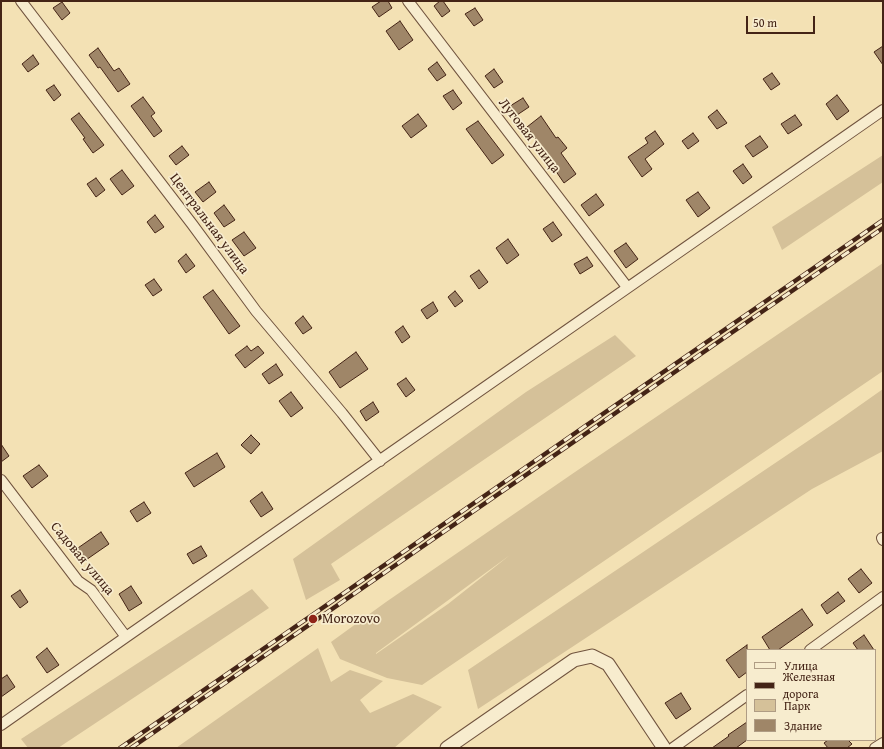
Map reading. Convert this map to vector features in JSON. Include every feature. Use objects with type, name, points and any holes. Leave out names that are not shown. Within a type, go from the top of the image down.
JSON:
[{"type":"street","name":"Центральная улица","points":[[21,1],[192,224],[256,311],[342,413],[380,461]]},
{"type":"street","name":"Луговая улица","points":[[408,1],[627,287]]},
{"type":"street","points":[[1,725],[627,287],[883,110]]},
{"type":"street","name":"Садовая улица","points":[[1,480],[78,581],[91,590],[126,637]]},
{"type":"street","points":[[811,649],[883,597]]},
{"type":"street","points":[[447,748],[574,660],[592,656],[608,664],[664,748]]},
{"type":"street","points":[[673,748],[746,696]]},
{"type":"street","points":[[875,748],[883,743]]},
{"type":"green space","points":[[883,155],[883,182],[782,250],[772,227]]},
{"type":"green space","points":[[883,263],[883,371],[422,685],[387,678],[340,659],[331,642],[386,602]],"holes":[[[510,555],[448,604],[376,654]]]},
{"type":"green space","points":[[615,335],[636,356],[331,564],[340,580],[306,600],[293,559],[526,392]]},
{"type":"green space","points":[[883,389],[883,451],[812,489],[478,709],[468,670]]},
{"type":"green space","points":[[252,589],[269,608],[58,748],[28,748],[21,739]]},
{"type":"green space","points":[[318,648],[331,682],[350,670],[383,681],[360,700],[370,713],[413,694],[442,707],[394,748],[176,748]]},
{"type":"building","points":[[381,1],[388,1],[392,8],[379,17],[372,7]]},
{"type":"building","points":[[440,1],[443,1],[450,11],[442,17],[434,6]]},
{"type":"building","points":[[62,2],[70,13],[62,20],[53,8]]},
{"type":"building","points":[[475,8],[483,20],[474,26],[465,14]]},
{"type":"building","points":[[400,21],[413,40],[399,50],[386,31]]},
{"type":"building","points":[[883,46],[883,65],[874,52]]},
{"type":"building","points":[[98,48],[114,71],[119,68],[130,84],[118,92],[100,67],[98,68],[89,55]]},
{"type":"building","points":[[33,55],[39,64],[28,72],[22,64]]},
{"type":"building","points":[[437,62],[446,75],[437,81],[428,69]]},
{"type":"building","points":[[494,69],[503,82],[494,88],[485,76]]},
{"type":"building","points":[[772,73],[780,84],[771,90],[763,79]]},
{"type":"building","points":[[54,85],[61,95],[54,101],[46,90]]},
{"type":"building","points":[[453,90],[462,103],[453,110],[443,96]]},
{"type":"building","points":[[837,95],[849,111],[837,120],[826,104]]},
{"type":"building","points":[[143,97],[155,113],[151,116],[162,131],[154,137],[131,106]]},
{"type":"building","points":[[523,98],[529,107],[517,115],[510,106]]},
{"type":"building","points":[[717,110],[727,123],[717,129],[708,117]]},
{"type":"building","points":[[79,113],[104,145],[93,153],[83,139],[85,138],[71,119]]},
{"type":"building","points":[[418,114],[427,126],[411,138],[402,126]]},
{"type":"building","points":[[795,115],[802,125],[788,134],[781,124]]},
{"type":"building","points":[[541,116],[556,138],[558,137],[567,148],[561,153],[576,174],[564,183],[553,167],[554,165],[527,127]]},
{"type":"building","points":[[478,121],[504,155],[492,164],[466,129]]},
{"type":"building","points":[[655,131],[664,144],[645,159],[652,169],[642,177],[628,157],[648,143],[645,138]]},
{"type":"building","points":[[693,133],[699,141],[688,149],[682,141]]},
{"type":"building","points":[[760,136],[768,147],[753,157],[745,146]]},
{"type":"building","points":[[182,146],[189,155],[176,165],[169,156]]},
{"type":"building","points":[[743,164],[752,177],[743,184],[733,171]]},
{"type":"building","points":[[122,170],[134,186],[122,195],[110,179]]},
{"type":"building","points":[[96,178],[105,190],[96,197],[87,184]]},
{"type":"building","points":[[209,182],[216,192],[203,202],[195,192]]},
{"type":"building","points":[[698,192],[710,208],[698,217],[686,200]]},
{"type":"building","points":[[596,194],[604,205],[589,216],[581,205]]},
{"type":"building","points":[[224,205],[235,220],[224,227],[214,213]]},
{"type":"building","points":[[155,215],[164,227],[155,233],[147,222]]},
{"type":"building","points":[[553,222],[562,235],[552,242],[543,229]]},
{"type":"building","points":[[244,232],[256,248],[244,256],[232,240]]},
{"type":"building","points":[[508,239],[519,255],[507,264],[496,248]]},
{"type":"building","points":[[626,243],[638,259],[626,268],[614,251]]},
{"type":"building","points":[[186,254],[195,266],[186,273],[178,261]]},
{"type":"building","points":[[587,257],[593,266],[580,274],[574,264]]},
{"type":"building","points":[[479,270],[488,282],[479,289],[470,276]]},
{"type":"building","points":[[154,279],[162,290],[153,296],[145,285]]},
{"type":"building","points":[[213,290],[240,326],[229,334],[203,297]]},
{"type":"building","points":[[455,291],[463,301],[455,307],[448,297]]},
{"type":"building","points":[[433,302],[438,311],[427,319],[421,310]]},
{"type":"building","points":[[303,316],[312,328],[303,334],[295,323]]},
{"type":"building","points":[[403,326],[410,337],[402,343],[395,332]]},
{"type":"building","points":[[247,346],[251,351],[258,346],[264,353],[245,368],[235,355]]},
{"type":"building","points":[[356,352],[368,369],[340,388],[329,372]]},
{"type":"building","points":[[276,364],[283,375],[269,384],[262,374]]},
{"type":"building","points":[[406,378],[415,390],[406,397],[397,384]]},
{"type":"building","points":[[291,392],[303,408],[291,417],[279,401]]},
{"type":"building","points":[[373,402],[379,412],[366,421],[360,411]]},
{"type":"building","points":[[251,435],[260,444],[251,454],[241,445]]},
{"type":"building","points":[[1,444],[9,456],[1,462]]},
{"type":"building","points":[[217,453],[225,467],[194,487],[185,473]]},
{"type":"building","points":[[39,465],[48,476],[32,488],[23,476]]},
{"type":"building","points":[[262,492],[273,509],[261,517],[250,501]]},
{"type":"building","points":[[144,502],[151,513],[137,522],[130,511]]},
{"type":"building","points":[[101,532],[109,544],[83,562],[75,550]]},
{"type":"building","points":[[201,546],[207,556],[193,564],[187,554]]},
{"type":"building","points":[[861,569],[872,583],[859,593],[848,579]]},
{"type":"building","points":[[131,586],[142,603],[129,611],[119,594]]},
{"type":"building","points":[[20,590],[28,602],[20,608],[11,596]]},
{"type":"building","points":[[838,592],[845,601],[827,614],[821,605]]},
{"type":"building","points":[[802,609],[813,625],[779,649],[769,649],[762,637]]},
{"type":"building","points":[[864,635],[873,649],[857,649],[853,643]]},
{"type":"building","points":[[747,645],[746,673],[739,678],[726,660]]},
{"type":"building","points":[[47,648],[59,665],[47,673],[36,657]]},
{"type":"building","points":[[7,675],[15,687],[1,697],[1,679]]},
{"type":"building","points":[[681,693],[691,709],[676,719],[665,703]]},
{"type":"building","points":[[746,723],[746,741],[736,748],[712,748],[729,736],[728,735]]},
{"type":"building","points":[[827,741],[849,741],[852,744],[847,748],[828,748],[824,743]]},
{"type":"railway","points":[[120,748],[883,220]]},
{"type":"railway","points":[[131,748],[883,228]]},
{"type":"place","name":"Morozovo","points":[[313,619]]}]
